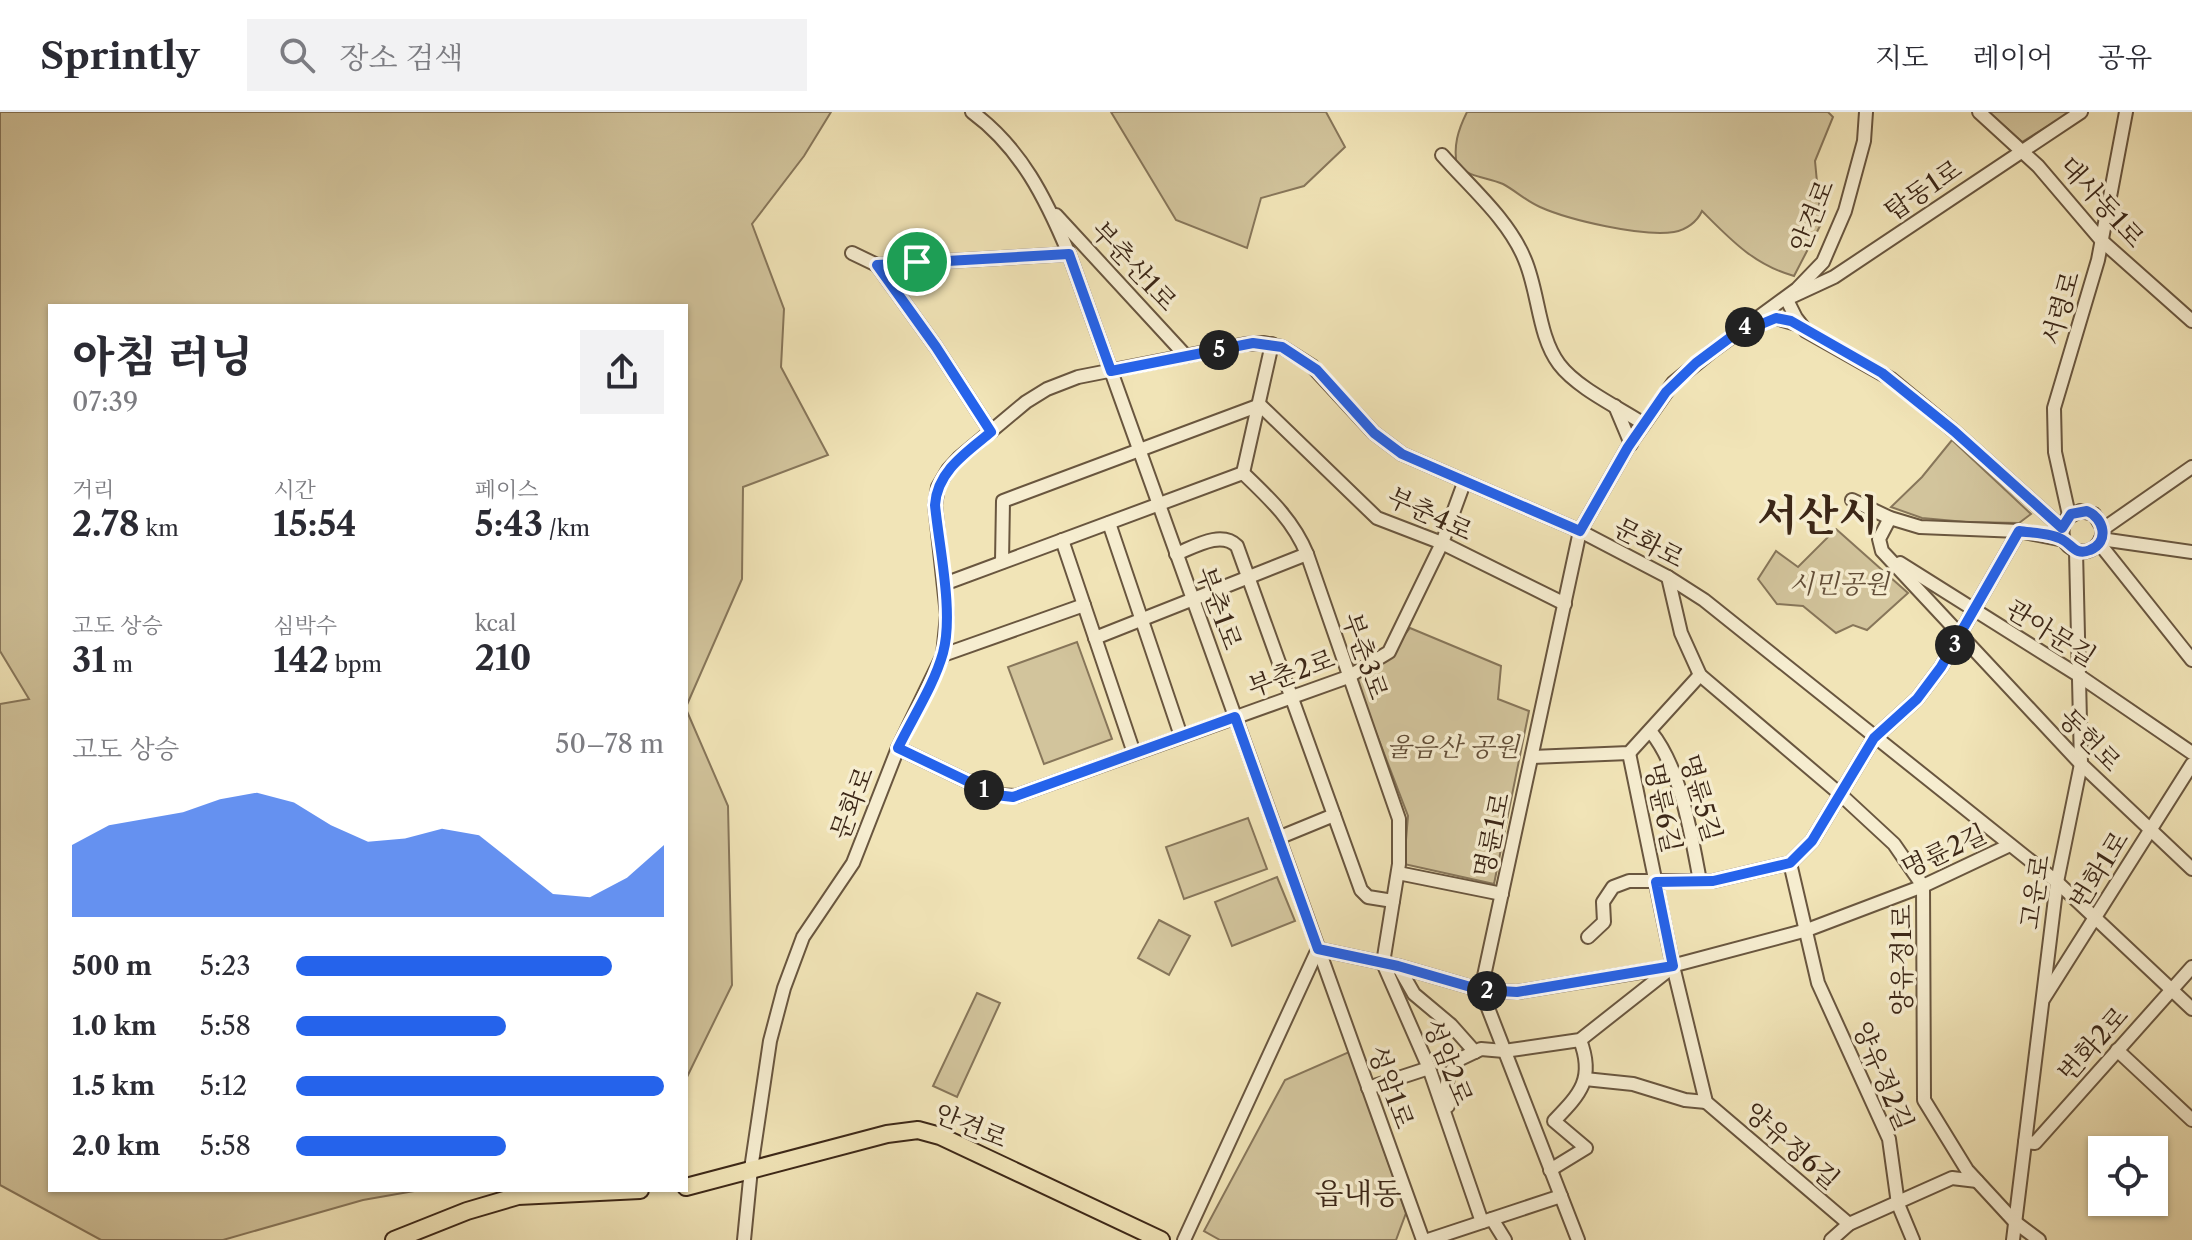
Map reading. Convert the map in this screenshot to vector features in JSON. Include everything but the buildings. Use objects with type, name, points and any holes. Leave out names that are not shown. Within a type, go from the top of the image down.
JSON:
[{"type":"main road","name":"안견로","points":[[688,1186],[887,1134],[926,1131],[1161,1240]]},
{"type":"main road","points":[[394,1240],[475,1208],[518,1196],[599,1192]]},
{"type":"street","name":"부춘산1로","points":[[972,112],[1015,152],[1049,206],[1111,371]]},
{"type":"street","name":"안견로","points":[[1580,531],[1631,444],[1673,383],[1786,298],[1819,267],[1838,230],[1864,141],[1866,112]]},
{"type":"street","name":"대사동1로","points":[[1979,112],[2022,150],[2102,241],[2192,321]]},
{"type":"street","name":"탑동1로","points":[[1786,298],[1827,282],[2081,112]]},
{"type":"street","name":"서령로","points":[[2069,515],[2055,452],[2053,417],[2058,392],[2083,319],[2102,241],[2126,112]]},
{"type":"street","points":[[1442,155],[1519,247],[1556,360],[1571,377],[1644,424]]},
{"type":"street","name":"부춘산1로","points":[[1049,206],[1186,356]]},
{"type":"street","name":"부춘산1로","points":[[852,253],[877,265],[1069,254]]},
{"type":"street","points":[[877,265],[936,347],[991,432]]},
{"type":"street","points":[[1786,298],[1803,327]]},
{"type":"street","points":[[1747,325],[1752,328],[1776,318],[1803,327],[1820,340],[1891,379],[1954,431],[2063,534],[2076,551],[2089,551],[2101,537],[2192,467]]},
{"type":"street","name":"문화로","points":[[751,1169],[770,1041],[790,970],[809,926],[853,863],[898,748],[943,655],[947,626],[935,505],[937,491],[952,465],[1026,402],[1047,389],[1078,377],[1253,343],[1272,344],[1294,353],[1312,366],[1374,433],[1394,449],[1464,483],[1580,531],[1668,577],[1723,614],[2057,882],[2192,1009]]},
{"type":"street","points":[[944,584],[1243,473],[1272,344]]},
{"type":"street","name":"부춘1로","points":[[1111,371],[1318,949]]},
{"type":"street","points":[[1002,562],[1003,501],[1260,405]]},
{"type":"street","name":"부춘4로","points":[[1260,405],[1377,518],[1442,543],[1565,604]]},
{"type":"street","points":[[1615,406],[1631,444]]},
{"type":"street","name":"부춘3로","points":[[1243,473],[1289,520],[1307,554],[1399,819],[1398,873],[1383,963]]},
{"type":"street","name":"부춘2로","points":[[898,748],[993,794],[1006,797],[1022,795],[1348,677],[1389,652],[1442,543],[1464,483]]},
{"type":"street","points":[[1852,500],[1890,518],[1928,528],[2063,534]]},
{"type":"street","points":[[2063,534],[2069,515],[2080,511],[2091,512],[2098,518],[2101,537],[2192,660]]},
{"type":"street","points":[[1890,518],[1879,542],[1885,554],[1961,636]]},
{"type":"street","points":[[1109,523],[1181,736]]},
{"type":"street","name":"명륜1로","points":[[1481,990],[1580,531]]},
{"type":"street","points":[[1588,937],[1604,922],[1603,902],[1613,887],[1629,881],[1713,881],[1790,863],[1812,841],[1874,738],[1923,691],[1961,636],[2019,531]]},
{"type":"street","points":[[2101,537],[2192,552]]},
{"type":"street","points":[[1176,554],[1214,540],[1227,539],[1237,546],[1362,892],[1368,897],[1393,901]]},
{"type":"street","points":[[1062,540],[1134,753]]},
{"type":"street","name":"고운로","points":[[2013,1240],[2030,1143],[2057,882],[2081,764],[2076,551]]},
{"type":"street","points":[[1095,638],[1307,554]]},
{"type":"street","name":"관아문길","points":[[1885,554],[2078,675],[2192,753]]},
{"type":"street","name":"양유정1로","points":[[1668,577],[1681,633],[1700,675],[1894,844],[1923,886],[1924,1100],[1967,1170],[2015,1222],[2039,1240]]},
{"type":"street","points":[[943,655],[1084,605]]},
{"type":"street","name":"동헌로","points":[[1961,636],[2081,764],[2192,869]]},
{"type":"street","points":[[1532,757],[1629,753],[1700,675]]},
{"type":"street","name":"명륜5길","points":[[1651,732],[1663,747],[1685,805],[1700,881]]},
{"type":"street","name":"명륜6길","points":[[1629,753],[1673,966]]},
{"type":"street","name":"번화1로","points":[[2043,1001],[2192,764]]},
{"type":"street","points":[[1278,838],[1334,815]]},
{"type":"street","name":"명륜2길","points":[[1481,990],[1517,992],[1673,966],[1807,930],[1923,886],[2010,845]]},
{"type":"street","points":[[1790,863],[1807,930]]},
{"type":"street","points":[[1398,873],[1502,894]]},
{"type":"street","name":"양유정2길","points":[[1807,930],[1818,983],[1889,1139],[1898,1204],[1913,1240]]},
{"type":"street","points":[[1184,1240],[1318,949],[1398,966],[1481,990],[1578,1240]]},
{"type":"street","name":"성암1로","points":[[1318,949],[1426,1240],[1487,1221]]},
{"type":"street","name":"성암2로","points":[[1383,963],[1429,1068],[1487,1221],[1505,1240]]},
{"type":"street","points":[[1398,966],[1414,994],[1451,1025],[1475,1052],[1580,1040],[1586,1055],[1582,1089],[1554,1121],[1586,1148],[1550,1170]]},
{"type":"street","name":"명륜2길","points":[[1580,1040],[1673,966]]},
{"type":"street","name":"양유정6길","points":[[1673,966],[1706,1102]]},
{"type":"street","name":"번화2로","points":[[2030,1143],[2192,967]]},
{"type":"street","points":[[2117,1050],[2192,1120]]},
{"type":"street","name":"성암2로","points":[[1453,1133],[1446,1091],[1448,1076],[1460,1059],[1475,1052]]},
{"type":"street","points":[[1368,1088],[1429,1068]]},
{"type":"street","name":"양유정6길","points":[[1585,1079],[1633,1084],[1685,1100],[1706,1102],[1849,1224]]},
{"type":"street","points":[[744,1240],[751,1169]]},
{"type":"street","points":[[1831,1240],[1849,1224],[1952,1178],[1977,1181]]},
{"type":"street","points":[[1487,1221],[1561,1196]]},
{"type":"green space","points":[[0,112],[831,112],[804,156],[752,224],[784,309],[781,367],[828,455],[743,487],[742,579],[688,702],[688,304],[48,304],[48,1192],[409,1192],[363,1200],[223,1240],[101,1240],[0,1185],[0,704],[29,699],[0,651]]},
{"type":"green space","points":[[1111,112],[1326,112],[1345,147],[1304,186],[1261,198],[1247,248],[1176,220]]},
{"type":"green space","points":[[1467,112],[1828,112],[1833,117],[1815,161],[1821,224],[1794,276],[1755,258],[1702,211],[1687,227],[1660,233],[1625,230],[1553,212],[1535,205],[1503,184],[1457,166],[1457,138]]},
{"type":"green space","points":[[1989,112],[2071,112],[2022,142]]},
{"type":"green space","points":[[1952,440],[2031,514],[2019,523],[1966,522],[1922,518],[1891,507],[1922,477]]},
{"type":"green space","name":"시민공원","points":[[1836,529],[1908,593],[1867,630],[1853,625],[1836,633],[1803,606],[1777,604],[1758,579],[1776,551],[1798,567]]},
{"type":"green space","name":"울음산 공원","points":[[1410,628],[1501,666],[1498,699],[1529,711],[1494,884],[1404,864],[1408,816],[1354,675],[1387,657]]},
{"type":"green space","points":[[1077,642],[1112,739],[1044,764],[1008,667]]},
{"type":"green space","points":[[688,714],[728,806],[732,985],[688,1075]]},
{"type":"green space","points":[[1248,818],[1267,869],[1184,899],[1166,847]]},
{"type":"green space","points":[[1277,877],[1295,921],[1232,946],[1215,902]]},
{"type":"green space","points":[[1159,920],[1190,936],[1169,975],[1138,958]]},
{"type":"green space","points":[[977,993],[1000,1003],[957,1097],[933,1086]]},
{"type":"green space","points":[[1349,1052],[1406,1213],[1396,1240],[1220,1240],[1204,1231],[1285,1080]]},
{"type":"district","name":"서산시","points":[[1818,515]]},
{"type":"district","name":"읍내동","points":[[1358,1194]]},
{"type":"route","points":[[1069,254],[1111,371],[1253,343],[1282,347],[1317,370],[1374,433],[1402,454],[1580,531],[1628,447],[1673,383],[1747,325],[1752,328],[1776,318],[1787,320],[1891,379],[1920,401],[2062,528],[2069,515],[2085,511],[2098,518],[2103,534],[2096,546],[2082,552],[2072,549],[2064,540],[2019,531],[1941,667],[1917,699],[1874,738],[1812,841],[1790,863],[1713,881],[1656,882],[1673,966],[1517,992],[1481,990],[1398,966],[1318,949],[1235,717],[1013,797],[996,795],[898,748],[943,655],[946,637],[946,593],[935,505],[937,491],[952,465],[991,432],[936,347],[877,265],[917,262],[1069,254]]}]
